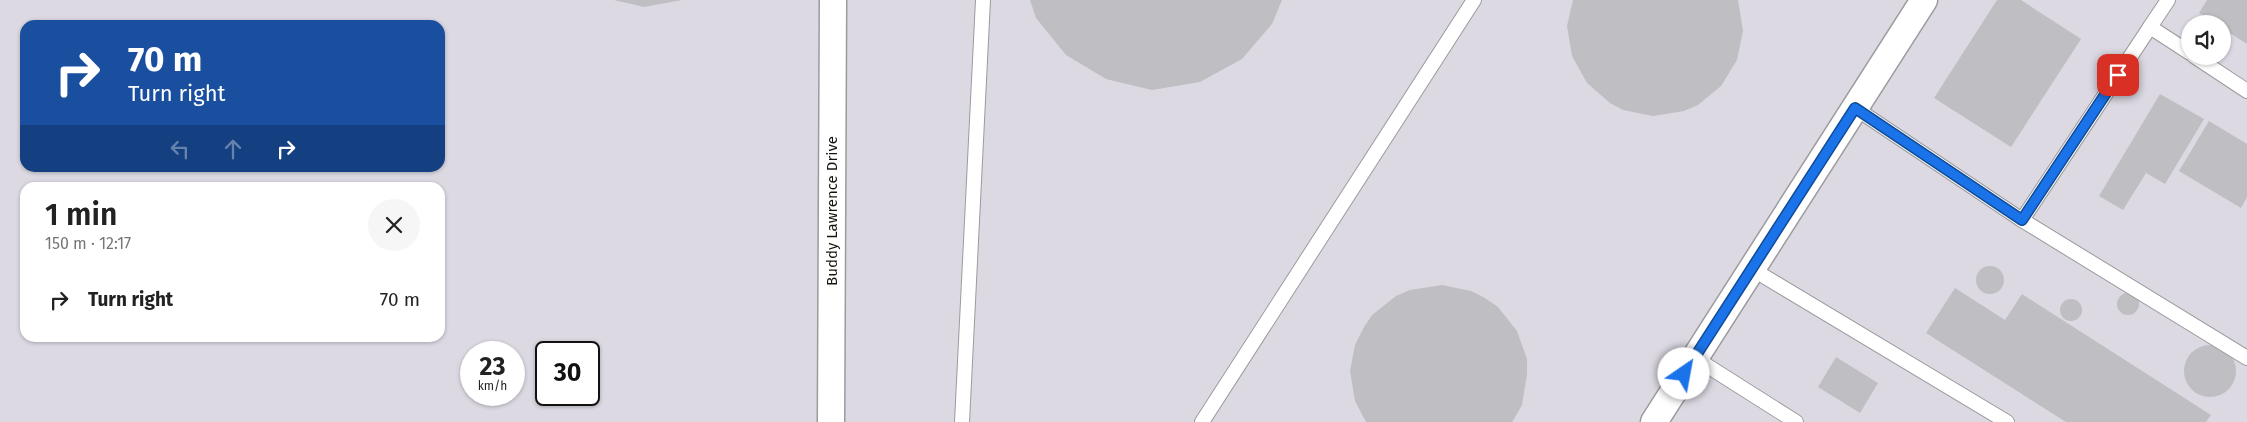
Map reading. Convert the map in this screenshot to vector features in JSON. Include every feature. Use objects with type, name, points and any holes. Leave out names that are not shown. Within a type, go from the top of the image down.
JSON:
[{"type":"street","name":"Buddy Lawrence Drive","points":[[831,422],[833,0]]},
{"type":"street","points":[[1654,422],[1924,0]]},
{"type":"lane","points":[[962,422],[983,0]]},
{"type":"lane","points":[[1202,422],[1474,0]]},
{"type":"lane","points":[[2022,220],[2168,0]]},
{"type":"lane","points":[[2150,27],[2181,47]]},
{"type":"lane","points":[[2208,65],[2247,91]]},
{"type":"lane","points":[[1855,108],[2022,220],[2247,358]]},
{"type":"lane","points":[[1752,269],[2007,422]]},
{"type":"lane","points":[[1694,358],[1796,422]]},
{"type":"shaded area","points":[[0,0],[2247,0],[2247,422],[0,422]]},
{"type":"building","points":[[614,0],[682,0],[644,7]]},
{"type":"building","points":[[1030,0],[1282,0],[1272,24],[1242,59],[1200,82],[1152,90],[1106,79],[1066,55],[1036,18]]},
{"type":"building","points":[[1573,0],[1738,0],[1743,31],[1737,60],[1721,86],[1698,105],[1684,111],[1653,116],[1623,110],[1610,103],[1587,83],[1572,56],[1567,26]]},
{"type":"building","points":[[1997,0],[2021,0],[2081,39],[2011,147],[1934,98]]},
{"type":"building","points":[[2207,0],[2247,0],[2247,44],[2231,34],[2231,15],[2202,15],[2199,13]]},
{"type":"building","points":[[2160,94],[2204,119],[2165,184],[2146,173],[2123,210],[2099,196]]},
{"type":"building","points":[[2209,121],[2247,144],[2247,197],[2241,208],[2179,171]]},
{"type":"building","points":[[1990,266],[2000,270],[2004,280],[2000,290],[1990,294],[1980,290],[1976,280],[1980,270]]},
{"type":"building","points":[[1442,285],[1471,291],[1485,298],[1498,307],[1517,331],[1527,359],[1527,374],[1522,405],[1512,422],[1366,422],[1355,401],[1350,371],[1355,345],[1364,327],[1372,315],[1396,296],[1410,290]]},
{"type":"building","points":[[1955,288],[2005,320],[2022,294],[2211,415],[2206,422],[2066,422],[1926,333]]},
{"type":"building","points":[[2128,293],[2136,296],[2139,304],[2136,312],[2128,315],[2120,312],[2117,304],[2120,296]]},
{"type":"building","points":[[2071,299],[2079,302],[2082,310],[2079,318],[2071,321],[2063,318],[2060,310],[2063,302]]},
{"type":"building","points":[[2210,345],[2220,347],[2228,353],[2234,361],[2236,371],[2234,381],[2228,389],[2220,395],[2210,397],[2200,395],[2192,389],[2186,381],[2184,371],[2186,361],[2192,353],[2200,347]]},
{"type":"building","points":[[1836,357],[1878,383],[1860,413],[1818,387]]},
{"type":"route","points":[[1684,374],[1855,108],[2022,220],[2118,75]]}]
